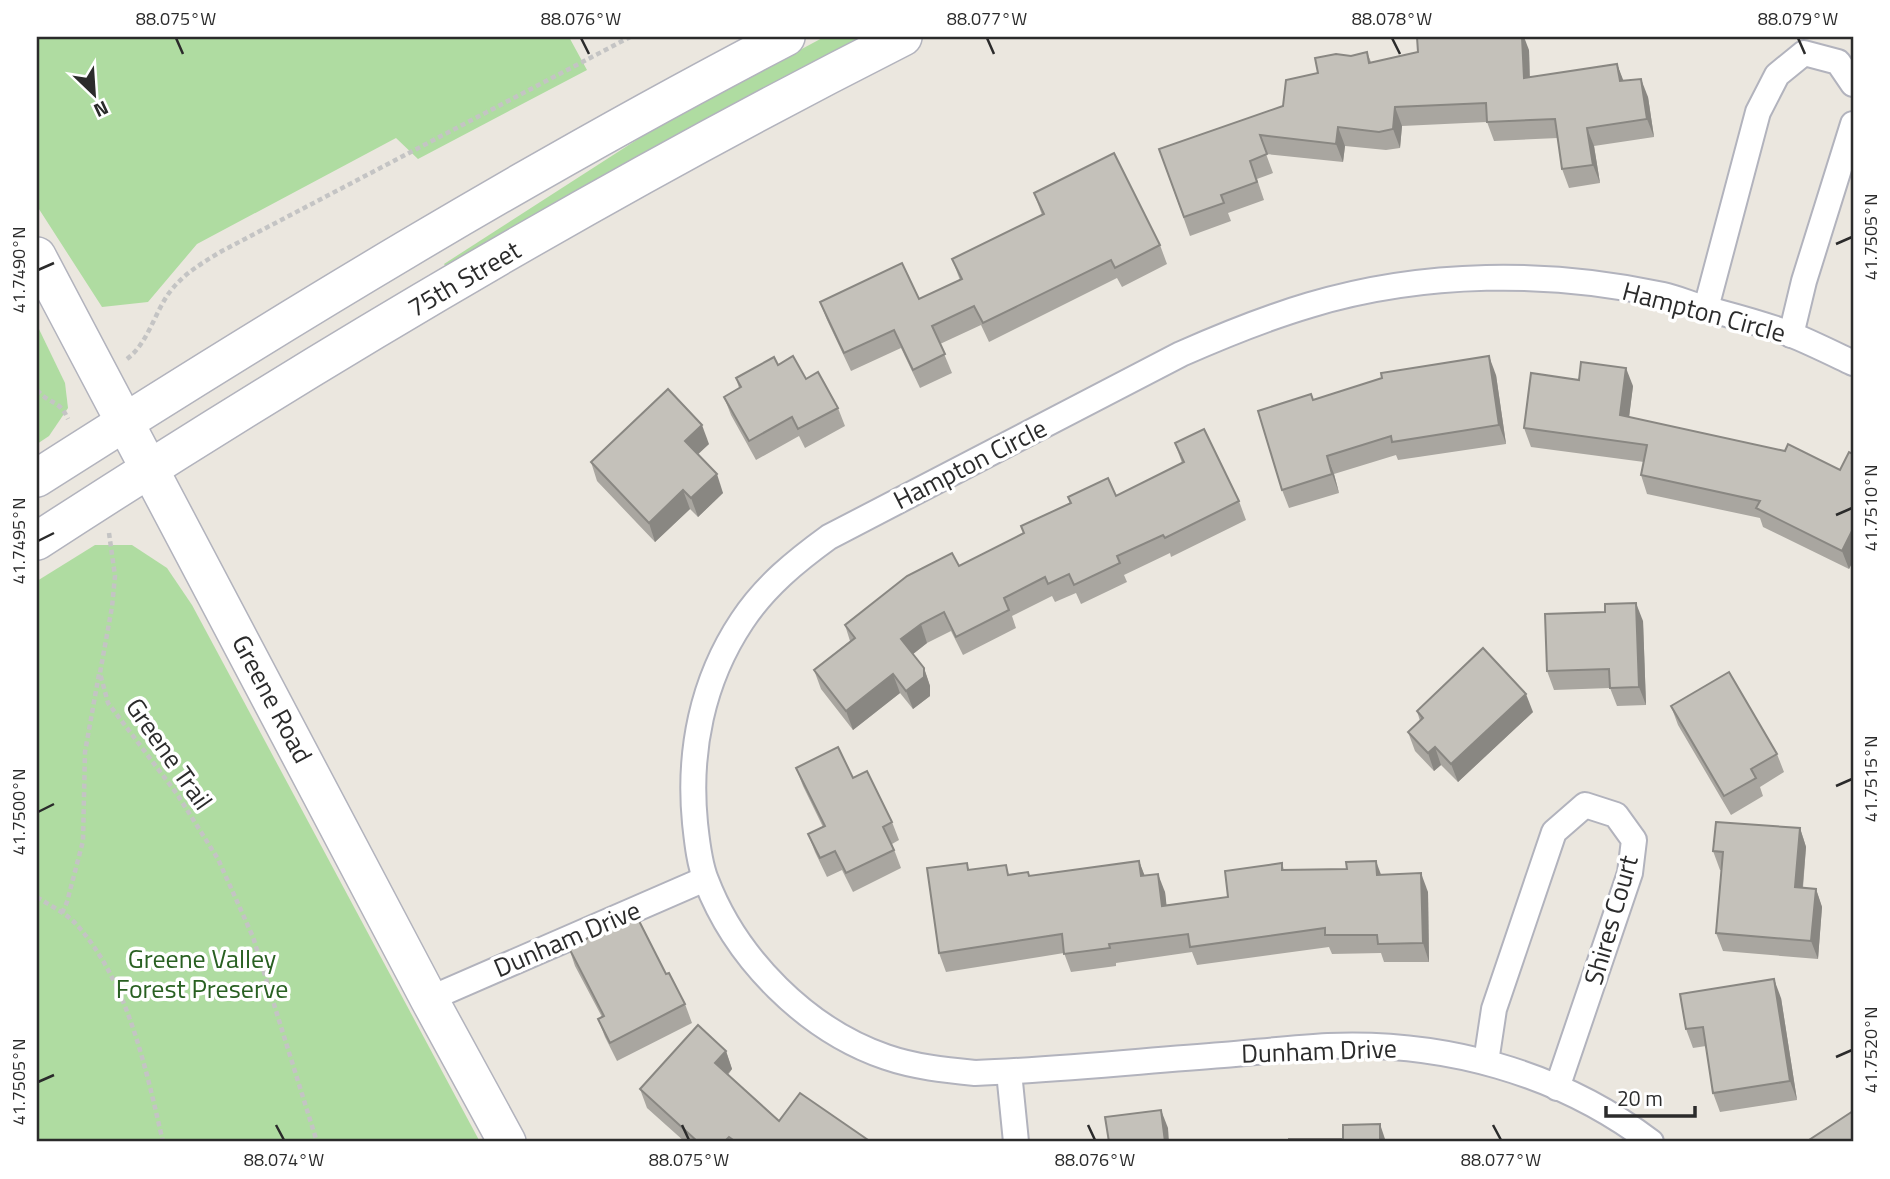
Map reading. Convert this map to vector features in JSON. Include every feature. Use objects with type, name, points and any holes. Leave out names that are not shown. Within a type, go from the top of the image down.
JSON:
[{"type":"main road","name":"75th Street","points":[[37,478],[347,284],[550,164],[786,37]]},
{"type":"main road","name":"75th Street","points":[[37,541],[473,273],[607,196],[902,37]]},
{"type":"main road","name":"Greene Road","points":[[37,256],[507,1142]]},
{"type":"street","points":[[1706,308],[1758,112],[1777,75],[1804,53],[1838,62],[1853,84]]},
{"type":"street","points":[[1791,335],[1804,281],[1853,124]]},
{"type":"street","name":"Hampton Circle","points":[[1009,1072],[975,1073],[930,1068],[886,1057],[844,1038],[806,1014],[772,984],[743,948],[705,879],[692,792],[694,746],[704,702],[720,660],[742,620],[778,578],[830,537],[1181,354],[1240,328],[1313,304],[1387,288],[1437,281],[1514,278],[1589,283],[1664,296],[1738,316],[1791,335],[1853,363]]},
{"type":"street","name":"Shires Court","points":[[1486,1062],[1494,1009],[1554,832],[1585,805],[1616,816],[1634,840],[1630,873],[1557,1088]]},
{"type":"street","name":"Dunham Drive","points":[[429,999],[705,879]]},
{"type":"street","name":"Dunham Drive","points":[[1009,1072],[1330,1046],[1405,1047],[1461,1056],[1516,1070],[1589,1102],[1651,1142]]},
{"type":"street","points":[[1009,1072],[1016,1142]]},
{"type":"path","points":[[137,351],[169,293],[188,272],[234,245],[630,37]]},
{"type":"path","points":[[37,390],[63,408],[81,450]]},
{"type":"path","name":"Greene Trail","points":[[99,501],[111,540],[115,576],[100,673],[108,703],[177,794],[218,859],[253,937],[317,1142]]},
{"type":"path","points":[[62,914],[83,841],[86,818],[85,752],[100,673]]},
{"type":"path","points":[[37,897],[74,922],[101,955],[124,1001],[163,1142]]},
{"type":"green space","points":[[37,37],[569,37],[587,70],[418,159],[396,138],[197,244],[148,302],[102,307],[37,206]]},
{"type":"green space","points":[[824,37],[864,37],[446,267],[444,264],[652,130]]},
{"type":"green space","points":[[37,325],[65,383],[68,408],[49,436],[37,444]]},
{"type":"green space","name":"Greene Valley Forest Preserve","points":[[95,545],[132,545],[167,568],[192,605],[480,1142],[37,1142],[37,581]]},
{"type":"building","points":[[1417,37],[1522,37],[1524,78],[1617,64],[1620,81],[1641,79],[1647,119],[1587,128],[1593,165],[1562,169],[1555,119],[1487,122],[1486,103],[1395,107],[1393,129],[1379,132],[1338,127],[1336,144],[1260,135],[1267,154],[1250,161],[1257,182],[1221,195],[1224,203],[1184,217],[1159,149],[1283,106],[1286,80],[1318,73],[1315,58],[1336,54],[1351,56],[1367,52],[1369,63],[1418,52]]},
{"type":"building","points":[[1114,153],[1160,245],[1115,268],[1111,260],[983,323],[974,306],[932,326],[945,354],[913,370],[894,330],[844,353],[820,302],[902,263],[919,299],[962,279],[952,259],[1044,214],[1034,193]]},
{"type":"building","points":[[793,356],[806,379],[818,372],[838,408],[798,429],[792,417],[749,441],[724,397],[741,387],[736,378],[774,357],[778,365]]},
{"type":"building","points":[[1489,356],[1499,425],[1392,442],[1391,436],[1327,456],[1332,474],[1282,490],[1258,411],[1311,394],[1313,400],[1382,378],[1381,373]]},
{"type":"building","points":[[1581,362],[1626,368],[1620,415],[1785,451],[1788,444],[1840,470],[1849,452],[1853,454],[1853,529],[1842,551],[1756,508],[1760,501],[1641,475],[1647,445],[1524,428],[1531,373],[1579,380]]},
{"type":"building","points":[[668,389],[702,425],[685,441],[717,474],[691,498],[683,490],[649,523],[591,462]]},
{"type":"building","points":[[1204,429],[1239,501],[1165,538],[1163,535],[1117,556],[1120,563],[1074,585],[1069,574],[1048,584],[1045,577],[1004,598],[1009,610],[956,637],[944,612],[921,624],[901,639],[924,668],[924,677],[906,691],[893,674],[846,711],[814,670],[855,638],[845,625],[907,576],[952,553],[959,566],[1024,533],[1021,526],[1071,503],[1068,497],[1108,478],[1116,496],[1184,462],[1175,443]]},
{"type":"building","points":[[1636,603],[1639,687],[1610,688],[1609,669],[1547,671],[1545,614],[1605,612],[1605,604]]},
{"type":"building","points":[[1483,648],[1526,694],[1451,764],[1435,747],[1428,753],[1408,732],[1423,718],[1417,711]]},
{"type":"building","points":[[1729,672],[1777,754],[1751,769],[1756,778],[1724,796],[1671,706]]},
{"type":"building","points":[[838,747],[853,778],[867,771],[892,822],[883,827],[894,850],[846,873],[835,851],[820,858],[808,834],[825,826],[796,768]]},
{"type":"building","points":[[1716,822],[1800,828],[1795,887],[1816,889],[1811,941],[1716,933],[1723,852],[1713,851]]},
{"type":"building","points":[[1139,861],[1141,876],[1158,874],[1162,906],[1228,897],[1225,871],[1282,863],[1282,870],[1347,869],[1346,862],[1376,861],[1377,875],[1421,873],[1423,943],[1378,944],[1377,935],[1325,935],[1325,928],[1190,947],[1188,934],[1109,944],[1110,948],[1064,954],[1062,934],[939,953],[927,868],[967,863],[968,870],[1006,865],[1008,875],[1028,872],[1029,876]]},
{"type":"building","points":[[635,913],[666,974],[669,973],[685,1004],[610,1043],[598,1019],[604,1016],[569,948]]},
{"type":"building","points":[[1774,979],[1790,1081],[1713,1093],[1703,1027],[1686,1029],[1680,994]]},
{"type":"building","points":[[698,1025],[726,1051],[715,1063],[779,1121],[800,1093],[871,1142],[736,1142],[729,1137],[724,1142],[698,1142],[640,1089]]},
{"type":"building","points":[[1161,1110],[1165,1142],[1109,1142],[1105,1117]]},
{"type":"building","points":[[1853,1111],[1853,1142],[1806,1142]]},
{"type":"building","points":[[1380,1124],[1380,1142],[1289,1142],[1289,1139],[1343,1139],[1343,1125]]}]
